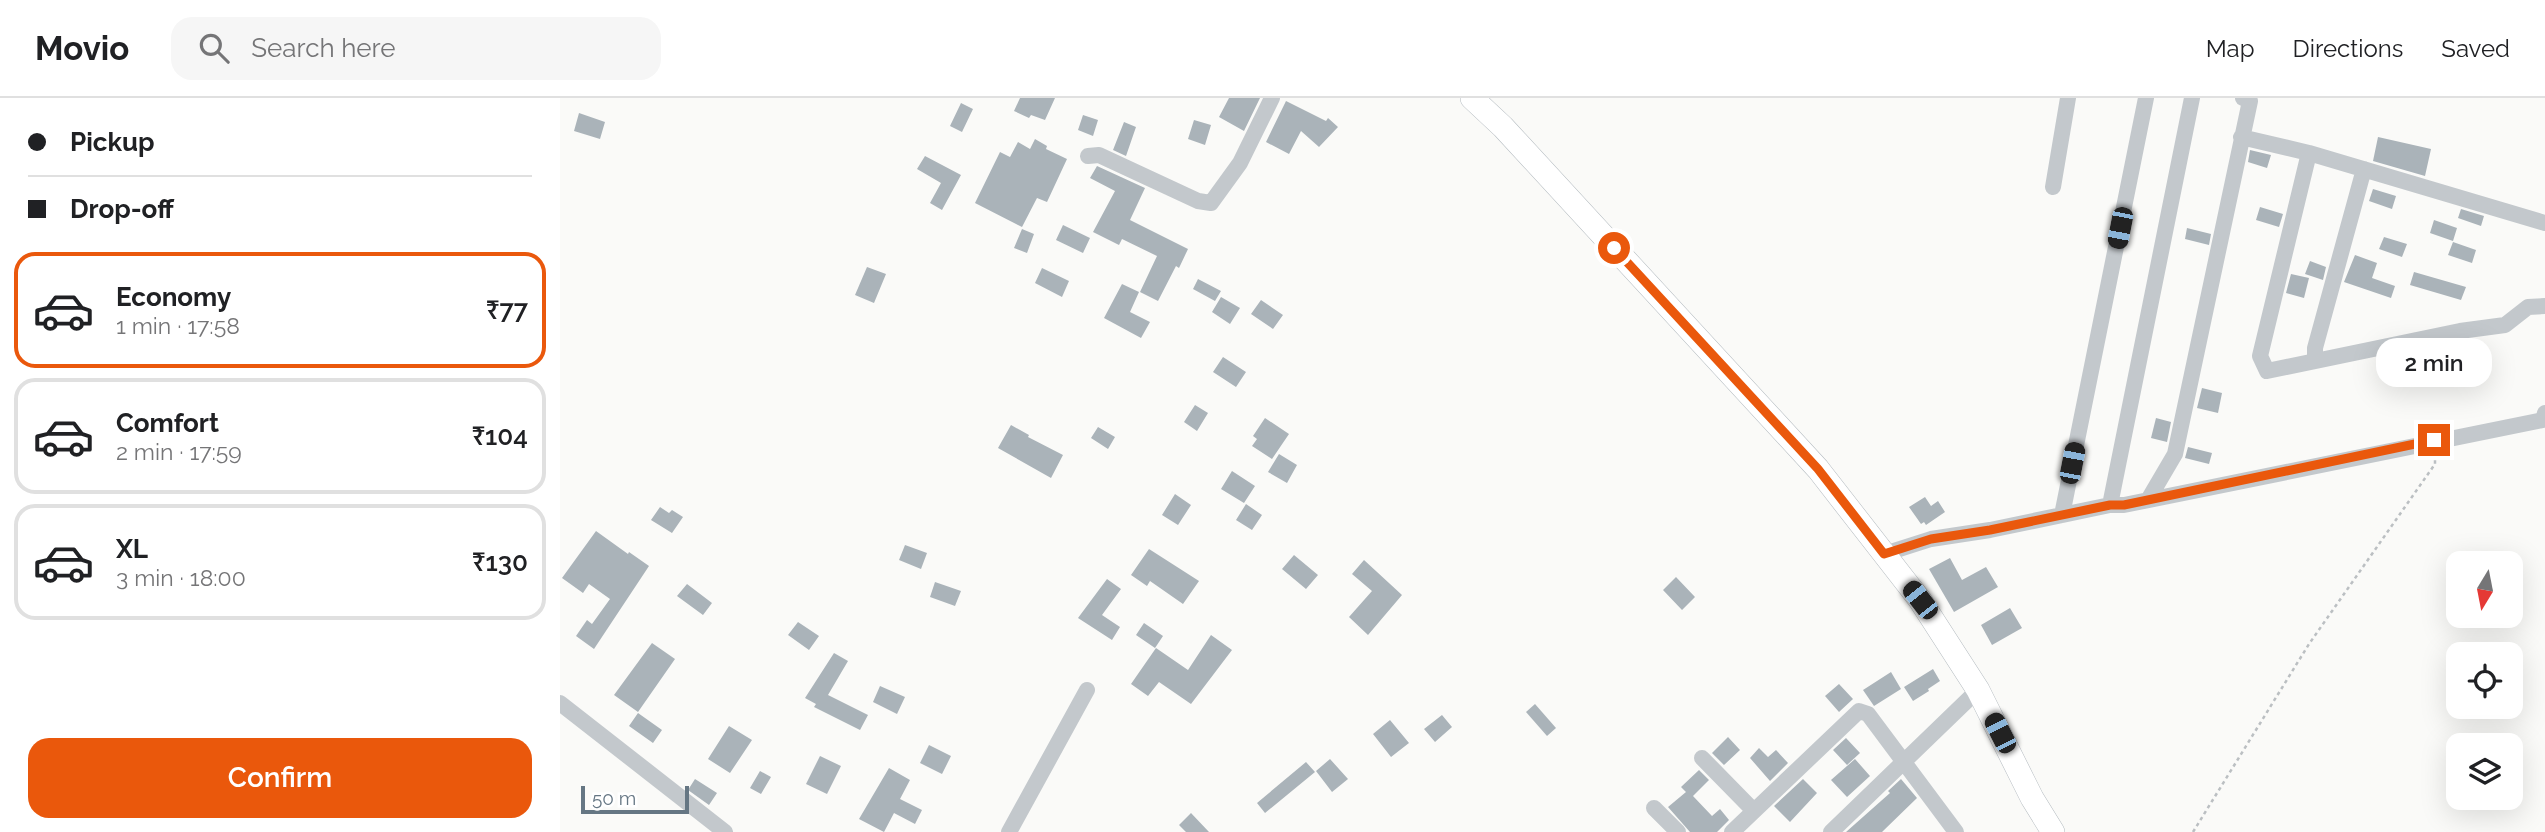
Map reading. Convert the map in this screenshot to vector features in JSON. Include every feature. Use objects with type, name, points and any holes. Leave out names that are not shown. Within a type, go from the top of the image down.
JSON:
[{"type":"street","points":[[1088,156],[1099,155],[1198,201],[1211,203],[1240,163],[1272,98]]},
{"type":"street","points":[[1472,98],[1503,127],[1818,469],[1920,600],[1978,690],[2032,798],[2053,832]]},
{"type":"street","points":[[2053,187],[2068,98]]},
{"type":"street","points":[[2062,515],[2146,98]]},
{"type":"street","points":[[2110,505],[2193,98]]},
{"type":"street","points":[[2148,499],[2175,454],[2250,101],[2243,98]]},
{"type":"street","points":[[2241,137],[2309,153],[2545,223]]},
{"type":"street","points":[[2309,153],[2260,356],[2267,371],[2460,331],[2505,325],[2528,307],[2545,306]]},
{"type":"street","points":[[2315,360],[2315,348],[2364,169]]},
{"type":"street","points":[[1884,554],[1931,539],[2148,499],[2434,440],[2525,425],[2543,420],[2545,413]]},
{"type":"street","points":[[1009,832],[1087,690]]},
{"type":"street","points":[[1831,832],[1978,690]]},
{"type":"street","points":[[560,703],[725,832]]},
{"type":"street","points":[[1732,832],[1859,711],[1868,714],[1956,832]]},
{"type":"street","points":[[1702,758],[1754,811]]},
{"type":"street","points":[[1654,808],[1678,832]]},
{"type":"path","points":[[2193,832],[2309,644],[2435,464],[2434,440]]},
{"type":"building","points":[[1020,98],[1055,98],[1045,120],[1031,115],[1029,118],[1014,111]]},
{"type":"building","points":[[1229,98],[1260,98],[1244,131],[1219,117]]},
{"type":"building","points":[[1286,101],[1326,121],[1328,118],[1338,127],[1319,147],[1301,131],[1289,154],[1266,142]]},
{"type":"building","points":[[961,103],[973,109],[962,132],[950,126]]},
{"type":"building","points":[[579,113],[605,122],[600,139],[574,131]]},
{"type":"building","points":[[1083,115],[1098,120],[1093,136],[1078,130]]},
{"type":"building","points":[[1194,120],[1211,125],[1205,145],[1188,139]]},
{"type":"building","points":[[1124,122],[1136,127],[1126,156],[1113,150]]},
{"type":"building","points":[[2378,137],[2431,149],[2425,176],[2373,161]]},
{"type":"building","points":[[1035,139],[1047,146],[1046,149],[1067,159],[1047,202],[1037,198],[1022,227],[975,203],[1000,152],[1010,157],[1018,142],[1030,149]]},
{"type":"building","points":[[2250,150],[2271,155],[2267,168],[2248,162]]},
{"type":"building","points":[[925,156],[961,175],[942,210],[930,203],[941,183],[917,169]]},
{"type":"building","points":[[1097,166],[1145,188],[1130,220],[1188,249],[1158,301],[1140,292],[1157,256],[1122,239],[1119,245],[1093,232],[1115,191],[1090,178]]},
{"type":"building","points":[[2373,189],[2396,196],[2392,209],[2369,201]]},
{"type":"building","points":[[2260,207],[2283,214],[2279,227],[2256,220]]},
{"type":"building","points":[[2461,209],[2484,216],[2481,226],[2458,218]]},
{"type":"building","points":[[2434,220],[2457,228],[2453,241],[2430,233]]},
{"type":"building","points":[[1063,225],[1090,238],[1083,253],[1056,240]]},
{"type":"building","points":[[2187,228],[2211,234],[2209,245],[2185,239]]},
{"type":"building","points":[[1022,229],[1034,234],[1027,253],[1014,248]]},
{"type":"building","points":[[2384,237],[2407,244],[2402,257],[2379,249]]},
{"type":"building","points":[[2453,242],[2476,250],[2472,263],[2448,255]]},
{"type":"building","points":[[2355,255],[2377,263],[2372,278],[2395,286],[2391,298],[2344,282]]},
{"type":"building","points":[[2310,261],[2326,267],[2323,280],[2305,274]]},
{"type":"building","points":[[867,267],[886,274],[874,303],[855,295]]},
{"type":"building","points":[[1042,268],[1069,281],[1062,297],[1035,283]]},
{"type":"building","points":[[2414,272],[2466,287],[2461,300],[2410,285]]},
{"type":"building","points":[[2291,274],[2309,278],[2304,298],[2286,293]]},
{"type":"building","points":[[1198,279],[1221,291],[1215,301],[1193,289]]},
{"type":"building","points":[[1122,284],[1139,292],[1130,312],[1150,322],[1141,338],[1104,318]]},
{"type":"building","points":[[1221,297],[1240,308],[1230,324],[1212,312]]},
{"type":"building","points":[[1261,300],[1283,315],[1273,329],[1251,314]]},
{"type":"building","points":[[1223,357],[1246,372],[1236,387],[1213,372]]},
{"type":"building","points":[[2202,388],[2222,393],[2218,413],[2197,408]]},
{"type":"building","points":[[1195,405],[1208,413],[1197,431],[1184,422]]},
{"type":"building","points":[[1265,418],[1289,434],[1272,459],[1252,446],[1257,439],[1253,436]]},
{"type":"building","points":[[2156,418],[2171,422],[2167,442],[2151,438]]},
{"type":"building","points":[[1011,425],[1063,455],[1051,478],[998,448]]},
{"type":"building","points":[[1098,427],[1115,437],[1108,449],[1091,438]]},
{"type":"building","points":[[2188,447],[2212,453],[2209,464],[2185,458]]},
{"type":"building","points":[[1279,454],[1297,465],[1287,483],[1268,472]]},
{"type":"building","points":[[1232,471],[1255,486],[1244,503],[1221,489]]},
{"type":"building","points":[[1175,494],[1191,505],[1178,525],[1162,515]]},
{"type":"building","points":[[1925,497],[1931,506],[1938,501],[1945,512],[1926,525],[1924,522],[1921,524],[1909,507]]},
{"type":"building","points":[[1246,504],[1262,515],[1252,530],[1236,520]]},
{"type":"building","points":[[660,507],[683,517],[672,533],[651,520]]},
{"type":"building","points":[[596,531],[649,566],[594,649],[576,636],[587,620],[592,624],[610,599],[589,584],[583,593],[562,578]]},
{"type":"building","points":[[905,545],[927,553],[921,569],[899,560]]},
{"type":"building","points":[[1149,549],[1199,581],[1183,604],[1150,581],[1147,586],[1131,575]]},
{"type":"building","points":[[1294,555],[1318,575],[1306,589],[1282,569]]},
{"type":"building","points":[[1950,558],[1962,580],[1986,567],[1998,587],[1954,612],[1929,569]]},
{"type":"building","points":[[1364,560],[1402,595],[1368,635],[1349,617],[1372,591],[1352,574]]},
{"type":"building","points":[[1676,577],[1695,597],[1682,610],[1663,590]]},
{"type":"building","points":[[1107,579],[1121,589],[1102,615],[1120,627],[1112,640],[1078,618]]},
{"type":"building","points":[[935,582],[961,591],[955,606],[930,597]]},
{"type":"building","points":[[687,584],[712,603],[703,615],[677,596]]},
{"type":"building","points":[[2010,608],[2022,628],[1992,645],[1981,625]]},
{"type":"building","points":[[798,622],[819,636],[809,650],[788,635]]},
{"type":"building","points":[[1144,623],[1163,636],[1155,648],[1136,635]]},
{"type":"building","points":[[1211,635],[1232,650],[1191,704],[1159,682],[1148,696],[1131,684],[1156,648],[1188,670]]},
{"type":"building","points":[[652,643],[675,659],[638,712],[614,695]]},
{"type":"building","points":[[834,653],[848,661],[828,695],[868,715],[860,730],[814,707],[816,704],[805,698]]},
{"type":"building","points":[[1933,669],[1940,681],[1913,701],[1904,687]]},
{"type":"building","points":[[1891,672],[1901,689],[1874,706],[1863,690]]},
{"type":"building","points":[[1839,684],[1853,699],[1839,712],[1825,696]]},
{"type":"building","points":[[880,686],[905,697],[897,714],[873,702]]},
{"type":"building","points":[[1535,704],[1556,728],[1547,736],[1526,712]]},
{"type":"building","points":[[638,713],[662,730],[653,743],[629,726]]},
{"type":"building","points":[[1442,715],[1452,727],[1435,742],[1424,729]]},
{"type":"building","points":[[1390,720],[1409,743],[1391,757],[1373,734]]},
{"type":"building","points":[[729,726],[752,740],[730,773],[708,759]]},
{"type":"building","points":[[1728,737],[1740,750],[1724,765],[1712,753]]},
{"type":"building","points":[[1846,738],[1860,753],[1847,765],[1833,750]]},
{"type":"building","points":[[929,745],[951,756],[942,774],[920,763]]},
{"type":"building","points":[[1759,748],[1768,757],[1776,750],[1788,763],[1770,781],[1750,758]]},
{"type":"building","points":[[820,756],[841,766],[827,794],[806,784]]},
{"type":"building","points":[[1330,759],[1348,779],[1332,792],[1316,771]]},
{"type":"building","points":[[1855,759],[1870,776],[1847,797],[1831,780]]},
{"type":"building","points":[[1306,762],[1315,772],[1265,813],[1257,803]]},
{"type":"building","points":[[889,768],[910,780],[900,799],[922,810],[915,824],[894,813],[884,832],[859,819]]},
{"type":"building","points":[[1699,770],[1709,780],[1693,796],[1712,816],[1720,809],[1729,820],[1717,832],[1690,832],[1668,807],[1686,792],[1681,787]]},
{"type":"building","points":[[760,771],[771,777],[761,794],[750,788]]},
{"type":"building","points":[[695,779],[717,793],[709,805],[688,790]]},
{"type":"building","points":[[1803,779],[1817,793],[1790,822],[1774,806]]},
{"type":"building","points":[[1901,779],[1917,798],[1882,832],[1846,832],[1890,793],[1888,791]]},
{"type":"building","points":[[1191,813],[1209,832],[1186,832],[1179,825]]},
{"type":"route","points":[[1614,248],[1818,469],[1884,554],[1931,539],[1990,530],[2110,505],[2124,505],[2434,440]]}]
